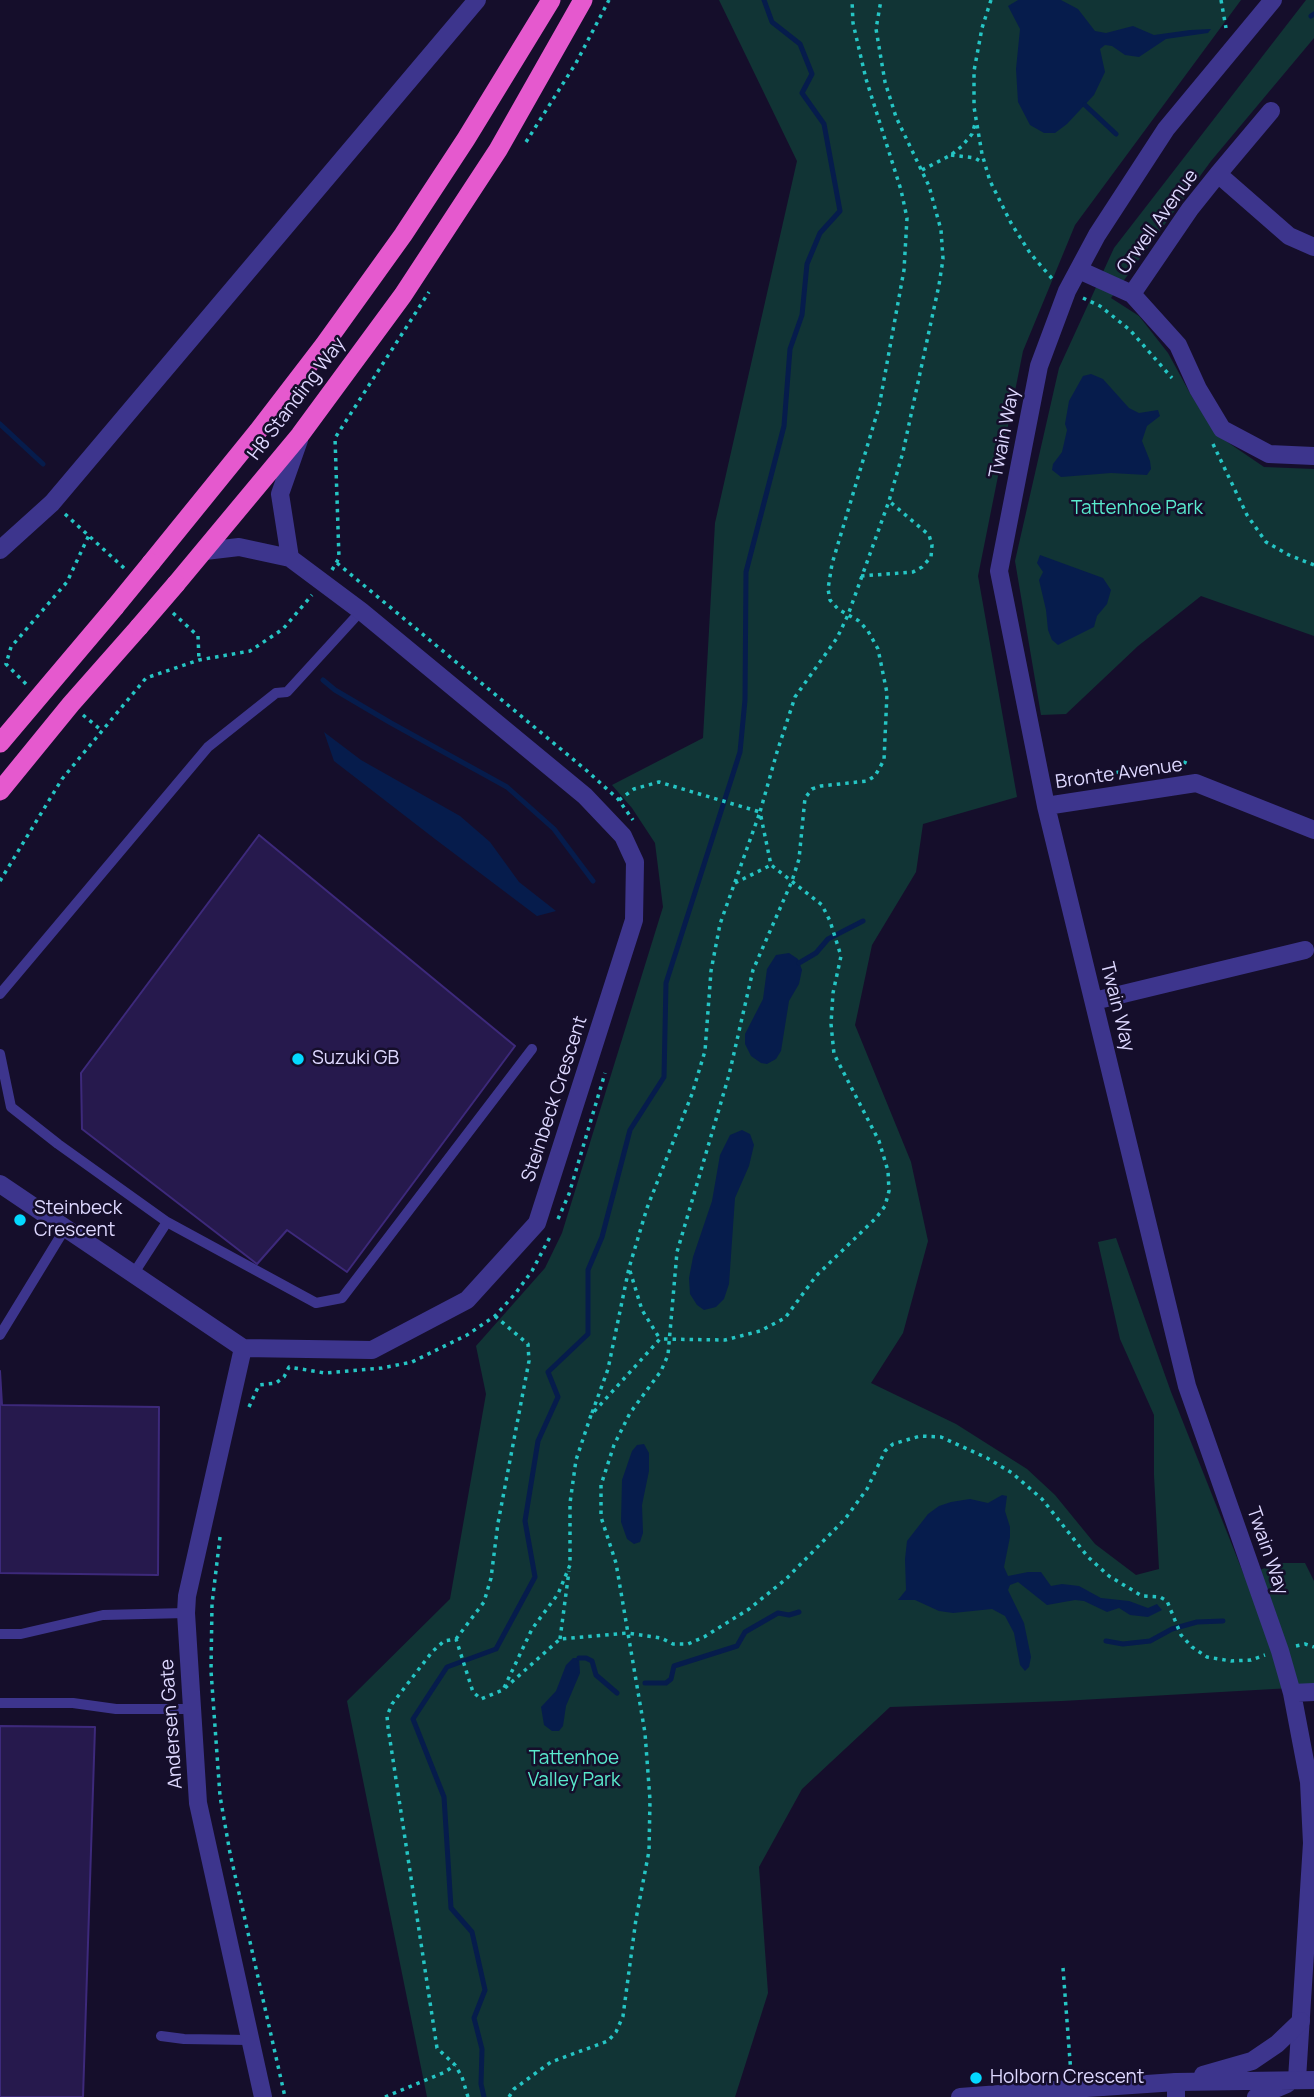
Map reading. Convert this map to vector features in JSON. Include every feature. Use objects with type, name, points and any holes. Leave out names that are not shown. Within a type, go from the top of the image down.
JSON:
[{"type":"highway","name":"H8 Standing Way","points":[[0,743],[41,698],[151,563],[324,345],[395,246],[466,139],[551,0]]},
{"type":"highway","name":"H8 Standing Way","points":[[0,791],[71,704],[205,551],[300,435],[411,284],[498,150],[583,0]]},
{"type":"street","points":[[0,550],[52,503],[477,0]]},
{"type":"street","name":"Twain Way","points":[[1271,1],[1166,129],[1097,235],[1067,290],[1040,366],[999,571],[1046,806],[1187,1386],[1280,1651],[1292,1693],[1309,1782],[1312,1843],[1299,2051],[1305,2080]]},
{"type":"street","name":"Orwell Avenue","points":[[1132,294],[1190,209],[1271,111]]},
{"type":"street","name":"Orwell Avenue","points":[[1218,174],[1289,236],[1314,247]]},
{"type":"street","points":[[1079,270],[1132,294],[1178,345],[1198,389],[1222,429],[1269,454],[1314,456]]},
{"type":"street","points":[[290,558],[279,494],[300,435]]},
{"type":"street","name":"Steinbeck Crescent","points":[[205,551],[239,547],[290,558],[361,611],[585,796],[623,836],[635,862],[634,920],[537,1223],[467,1300],[372,1350],[243,1348]]},
{"type":"street","name":"Bronte Avenue","points":[[1046,806],[1196,783],[1314,830]]},
{"type":"street","points":[[1094,1002],[1305,950]]},
{"type":"street","points":[[0,1184],[243,1348]]},
{"type":"street","name":"Andersen Gate","points":[[243,1348],[187,1596],[186,1613],[198,1802],[262,2097]]},
{"type":"street","points":[[1292,1693],[1314,1692]]},
{"type":"street","points":[[1176,2090],[1252,2061],[1277,2045],[1301,2021]]},
{"type":"street","points":[[960,2097],[1102,2087],[1176,2090],[1305,2080]]},
{"type":"street","points":[[1256,2097],[1305,2080]]},
{"type":"lane","points":[[0,993],[208,747],[276,693],[287,692],[361,611]]},
{"type":"lane","points":[[0,1054],[11,1107],[167,1222],[316,1303],[342,1298],[532,1049]]},
{"type":"lane","points":[[134,1273],[167,1222]]},
{"type":"lane","points":[[0,1335],[66,1227]]},
{"type":"lane","points":[[0,1634],[21,1634],[103,1615],[186,1613]]},
{"type":"lane","points":[[0,1703],[73,1703],[116,1709],[190,1709]]},
{"type":"lane","points":[[161,2036],[249,2040]]},
{"type":"lane","points":[[1277,2045],[1299,2051]]},
{"type":"path","points":[[524,145],[576,63],[609,0]]},
{"type":"path","points":[[509,2097],[514,2089],[551,2062],[608,2041],[616,2032],[623,2016],[636,1919],[649,1851],[650,1800],[645,1733],[616,1563],[601,1517],[601,1485],[614,1445],[630,1413],[661,1371],[668,1355],[677,1252],[729,1075],[753,970],[799,859],[802,806],[805,798],[812,789],[821,786],[867,781],[875,776],[884,760],[887,693],[878,649],[859,621],[838,609],[830,600],[828,589],[832,564],[879,407],[904,270],[907,218],[888,146],[866,79],[853,23],[852,0]]},
{"type":"path","points":[[560,1639],[570,1565],[570,1503],[576,1460],[608,1369],[629,1268],[647,1208],[692,1094],[705,1051],[711,971],[720,924],[760,812],[795,697],[837,638],[890,501],[940,285],[943,259],[941,230],[929,186],[896,117],[885,82],[876,29],[881,0]]},
{"type":"path","points":[[1222,0],[1226,30],[1237,44]]},
{"type":"path","points":[[922,170],[951,155],[972,134],[976,122]]},
{"type":"path","points":[[951,155],[975,158],[984,164]]},
{"type":"path","points":[[0,881],[62,779],[146,678],[199,660],[250,651],[283,629],[324,583],[340,558],[335,438],[433,286]]},
{"type":"path","points":[[861,576],[913,572],[931,557],[929,535],[890,501]]},
{"type":"path","points":[[41,698],[6,664],[11,647],[67,582],[89,536]]},
{"type":"path","points":[[337,563],[559,747],[619,800],[635,823]]},
{"type":"path","points":[[619,800],[634,789],[659,782],[760,812]]},
{"type":"path","points":[[660,1339],[725,1339],[760,1332],[785,1318],[836,1254],[876,1218],[885,1206],[889,1191],[888,1171],[879,1141],[835,1054],[831,1024],[833,993],[841,956],[830,921],[822,905],[808,891],[771,864],[760,812]]},
{"type":"path","points":[[733,884],[771,864]]},
{"type":"path","points":[[247,1411],[259,1385],[276,1383],[284,1377],[289,1367],[325,1373],[382,1368],[412,1362],[437,1352],[495,1316],[533,1271],[551,1237],[569,1194],[608,1063]]},
{"type":"path","points":[[629,1268],[642,1311],[660,1339]]},
{"type":"path","points":[[468,2097],[455,2065],[437,2048],[387,1716],[392,1704],[432,1652],[444,1641],[457,1639],[484,1602],[491,1577],[498,1523],[530,1351],[523,1339],[495,1316]]},
{"type":"path","points":[[591,1415],[660,1339]]},
{"type":"path","points":[[457,1639],[473,1692],[481,1699],[503,1690],[560,1639],[627,1633],[661,1638],[673,1644],[688,1644],[704,1637],[749,1609],[811,1556],[845,1519],[867,1489],[885,1451],[893,1444],[920,1436],[941,1437],[1012,1473],[1042,1499],[1088,1556],[1109,1576],[1142,1596],[1160,1597],[1167,1601],[1181,1635],[1192,1647],[1208,1657],[1231,1661],[1251,1660],[1305,1644],[1314,1647]]},
{"type":"path","points":[[221,1530],[211,1617],[214,1734],[220,1796],[230,1853],[285,2097]]},
{"type":"path","points":[[503,1690],[532,1629],[558,1594],[570,1565]]},
{"type":"path","points":[[1063,1968],[1071,2084]]},
{"type":"path","points":[[385,2097],[445,2072],[455,2065]]},
{"type":"green space","name":"Tattenhoe Valley Park","points":[[719,0],[1241,0],[1075,225],[1023,351],[978,576],[1017,797],[923,824],[916,872],[872,945],[855,1025],[911,1162],[928,1241],[903,1333],[871,1383],[956,1424],[1027,1469],[1055,1495],[1095,1544],[1136,1575],[1159,1569],[1154,1415],[1120,1339],[1098,1242],[1116,1238],[1171,1392],[1244,1575],[1280,1563],[1305,1563],[1314,1581],[1314,1685],[1062,1701],[890,1707],[802,1789],[759,1867],[768,1993],[735,2097],[427,2097],[347,1701],[450,1599],[486,1394],[476,1346],[545,1268],[562,1233],[663,907],[655,843],[632,808],[612,785],[703,738],[715,523],[797,161]]},
{"type":"green space","name":"Tattenhoe Park","points":[[1306,0],[1314,0],[1314,38],[1211,161],[1111,298],[1139,316],[1168,353],[1217,435],[1264,467],[1314,469],[1314,636],[1201,596],[1138,646],[1066,714],[1041,715],[1015,561],[1059,368],[1114,248]]},
{"type":"water","points":[[1018,0],[1061,0],[1078,9],[1095,31],[1106,33],[1133,26],[1154,35],[1211,29],[1208,33],[1166,39],[1139,57],[1125,55],[1112,46],[1105,45],[1100,49],[1105,72],[1094,95],[1067,124],[1055,133],[1044,133],[1030,125],[1018,102],[1016,69],[1020,29],[1008,6]]},
{"type":"water","points":[[1091,374],[1103,379],[1129,408],[1139,413],[1158,410],[1160,416],[1147,426],[1142,441],[1150,461],[1151,469],[1147,475],[1111,473],[1061,477],[1052,470],[1062,452],[1069,401],[1083,376]]},
{"type":"water","points":[[1040,555],[1103,578],[1111,590],[1107,604],[1097,616],[1094,627],[1058,645],[1052,640],[1048,630],[1039,580],[1043,572],[1037,563]]},
{"type":"water","points":[[324,732],[361,760],[460,816],[490,842],[519,882],[556,911],[537,916],[435,839],[334,761]]},
{"type":"water","points":[[789,953],[798,959],[802,970],[799,984],[789,1001],[781,1051],[776,1059],[767,1064],[761,1063],[751,1056],[745,1044],[745,1034],[763,999],[767,969],[776,955]]},
{"type":"water","points":[[742,1130],[750,1134],[754,1145],[749,1166],[735,1198],[729,1284],[724,1299],[716,1307],[704,1310],[690,1294],[689,1278],[693,1257],[712,1201],[720,1155],[730,1135]]},
{"type":"water","points":[[644,1444],[649,1453],[649,1471],[642,1505],[643,1533],[640,1542],[634,1544],[627,1539],[621,1522],[622,1480],[632,1451],[637,1445]]},
{"type":"water","points":[[1002,1495],[1007,1496],[1005,1511],[1010,1527],[1004,1567],[1008,1576],[1041,1572],[1051,1586],[1079,1586],[1101,1598],[1129,1601],[1148,1608],[1157,1604],[1162,1610],[1148,1617],[1130,1615],[1119,1608],[1107,1612],[1084,1601],[1047,1605],[1018,1582],[1010,1585],[1008,1590],[1024,1623],[1031,1657],[1029,1667],[1025,1671],[1020,1665],[1014,1633],[1005,1616],[992,1609],[953,1613],[939,1611],[915,1600],[898,1600],[906,1590],[907,1541],[928,1514],[951,1502],[970,1499],[988,1503]]},
{"type":"water","points":[[573,1658],[579,1658],[580,1673],[566,1706],[563,1726],[559,1731],[552,1731],[544,1725],[541,1707],[556,1691],[566,1665]]},
{"type":"building","name":"Suzuki GB","points":[[259,835],[515,1046],[347,1272],[287,1230],[257,1264],[82,1129],[81,1073]]},
{"type":"building","points":[[0,1371],[2,1405],[159,1407],[158,1575],[0,1573]]},
{"type":"building","points":[[0,1726],[95,1727],[83,2097],[0,2097]]},
{"type":"waterway","points":[[484,2097],[481,2084],[482,2049],[474,2018],[485,1990],[472,1932],[451,1908],[444,1797],[413,1719],[447,1667],[496,1649],[535,1577],[525,1521],[538,1441],[558,1397],[548,1372],[588,1334],[588,1270],[602,1237],[630,1130],[664,1077],[666,983],[740,752],[745,700],[746,572],[784,426],[790,349],[802,315],[807,264],[820,233],[840,211],[824,124],[802,93],[812,74],[800,44],[772,22],[764,0]]},
{"type":"waterway","points":[[1085,105],[1116,134]]},
{"type":"waterway","points":[[0,424],[43,464]]},
{"type":"waterway","points":[[323,680],[391,723],[507,787],[554,829],[593,881]]},
{"type":"waterway","points":[[799,963],[816,953],[828,939],[863,921]]},
{"type":"waterway","points":[[645,1683],[666,1683],[671,1679],[674,1666],[737,1646],[745,1632],[778,1613],[789,1615],[799,1612]]},
{"type":"waterway","points":[[1106,1641],[1123,1644],[1150,1641],[1172,1629],[1197,1622],[1223,1621]]},
{"type":"waterway","points":[[579,1658],[592,1661],[596,1675],[617,1693]]},
{"type":"place","name":"Suzuki GB","points":[[298,1059]]},
{"type":"place","name":"Steinbeck Crescent","points":[[20,1220]]},
{"type":"place","name":"Holborn Crescent","points":[[976,2078]]}]
